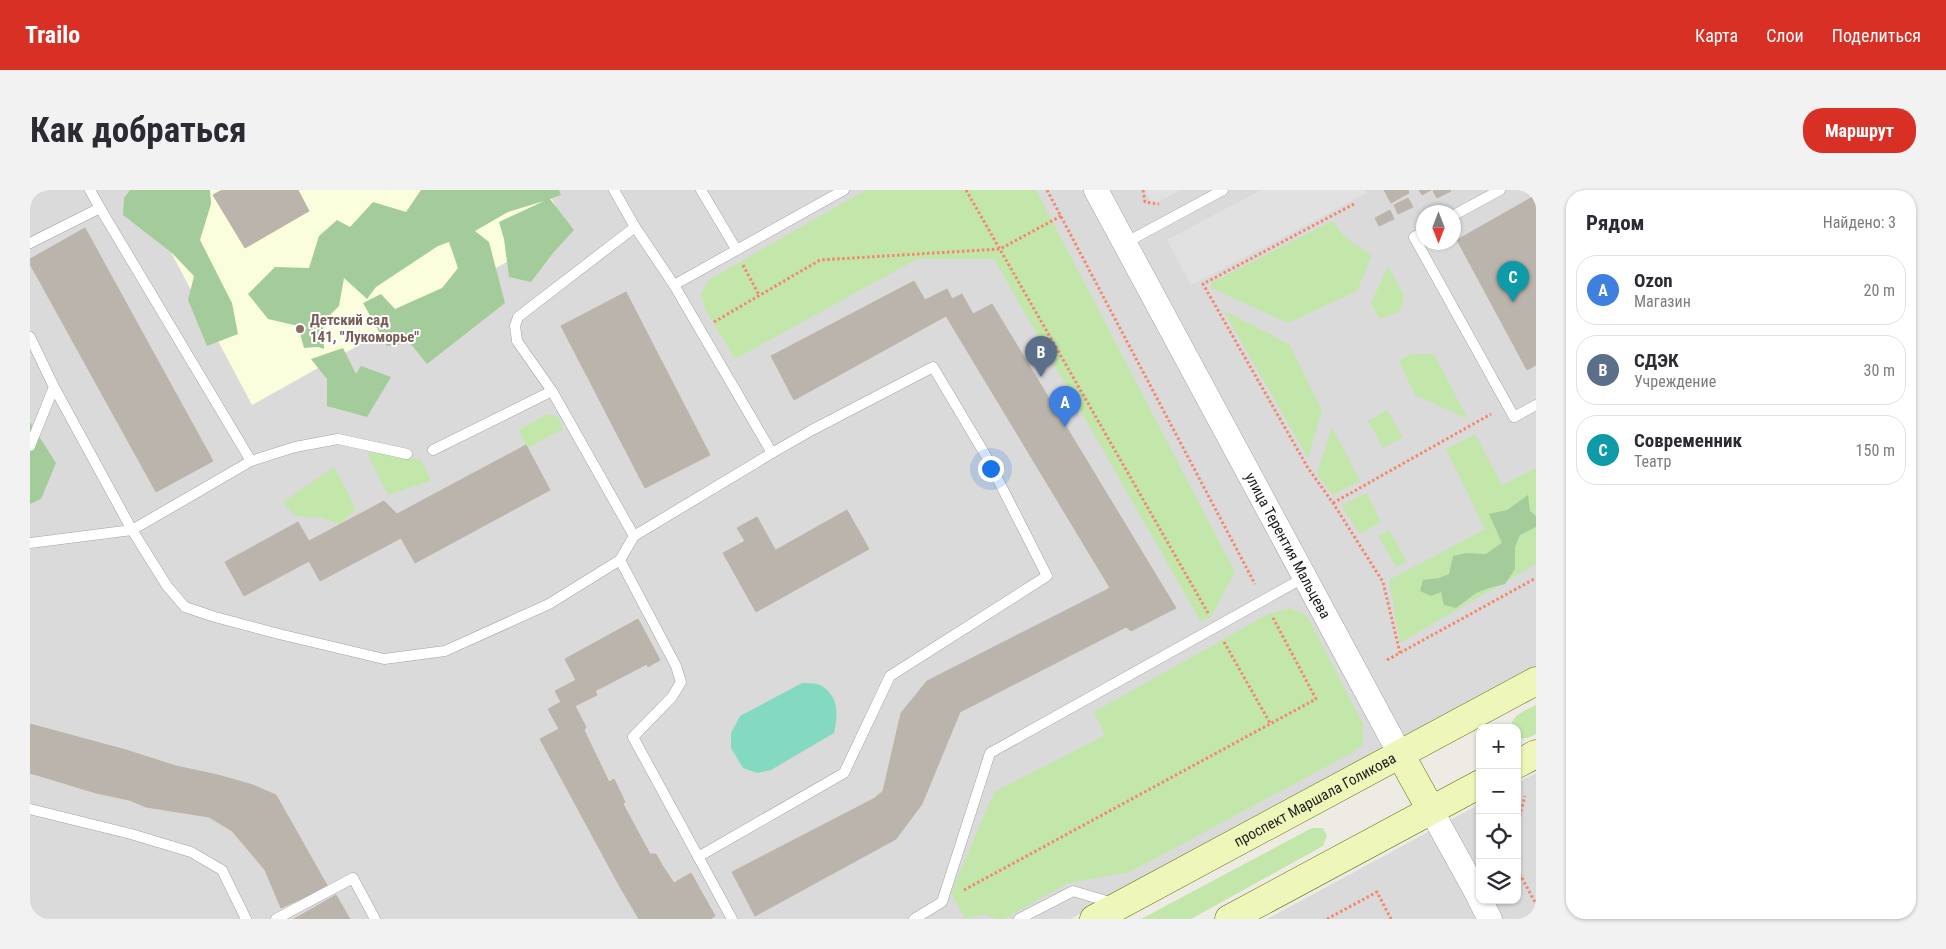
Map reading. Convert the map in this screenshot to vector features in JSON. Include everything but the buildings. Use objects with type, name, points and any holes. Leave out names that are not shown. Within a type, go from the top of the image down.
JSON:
[{"type":"main road","name":"проспект Маршала Голикова","points":[[1094,919],[1536,681]]},
{"type":"main road","name":"улица Терентия Мальцева","points":[[1400,754],[1431,810]]},
{"type":"main road","points":[[1521,762],[1536,754]]},
{"type":"main road","points":[[1229,919],[1476,786]]},
{"type":"street","name":"улица Терентия Мальцева","points":[[1096,190],[1400,754]]},
{"type":"street","name":"улица Терентия Мальцева","points":[[1431,810],[1476,893]]},
{"type":"street","name":"улица Терентия Мальцева","points":[[1482,904],[1490,919]]},
{"type":"lane","points":[[90,190],[251,462]]},
{"type":"lane","points":[[614,190],[635,227],[674,285],[772,453]]},
{"type":"lane","points":[[701,190],[736,249]]},
{"type":"lane","points":[[674,285],[844,190]]},
{"type":"lane","points":[[1125,243],[1223,190]]},
{"type":"lane","points":[[1461,212],[1500,190]]},
{"type":"lane","points":[[30,243],[100,208]]},
{"type":"lane","points":[[634,536],[552,391],[517,341],[514,326],[518,317],[635,227]]},
{"type":"lane","points":[[1421,250],[1514,417],[1536,405]]},
{"type":"lane","points":[[30,337],[54,387],[132,530],[167,586],[185,607],[270,632],[384,659],[445,651],[549,604],[620,560],[634,536],[812,430],[933,366],[986,456],[1047,576],[890,676],[844,773],[698,857]]},
{"type":"lane","points":[[30,446],[54,387]]},
{"type":"lane","points":[[433,450],[552,391]]},
{"type":"lane","points":[[30,543],[132,530],[251,462],[295,447],[338,439],[407,454]]},
{"type":"lane","points":[[620,560],[676,666],[681,682],[672,697],[632,737],[732,919]]},
{"type":"lane","points":[[921,917],[942,902],[990,753],[1305,578]]},
{"type":"lane","points":[[30,809],[131,834],[191,852],[222,870],[246,919]]},
{"type":"lane","points":[[276,919],[353,878],[375,919]]},
{"type":"lane","points":[[1018,919],[1072,891],[1119,905]]},
{"type":"path","points":[[966,190],[1270,723]]},
{"type":"path","points":[[942,902],[1316,699],[1047,190]]},
{"type":"path","points":[[1143,190],[1145,202],[1162,204]]},
{"type":"path","points":[[1354,204],[1203,284],[1308,468],[1333,503],[1383,582],[1400,653]]},
{"type":"path","points":[[714,322],[820,260],[1000,249],[1061,216]]},
{"type":"path","points":[[736,249],[759,296]]},
{"type":"path","points":[[1333,503],[1476,422]]},
{"type":"path","points":[[1388,660],[1536,578]]},
{"type":"path","points":[[1520,814],[1525,796]]},
{"type":"path","points":[[1521,877],[1536,904]]},
{"type":"path","points":[[1327,919],[1377,892],[1391,919]]},
{"type":"shaded area","points":[[30,190],[1536,190],[1536,672],[1070,919],[30,919]]},
{"type":"shaded area","name":"Детский сад 141, \"Лукоморье\"","points":[[138,190],[547,190],[567,228],[252,405]]},
{"type":"shaded area","points":[[1145,190],[1180,190],[1153,205]]},
{"type":"shaded area","points":[[1261,190],[1365,190],[1367,193],[1191,285],[1167,240]]},
{"type":"shaded area","points":[[1536,773],[1536,919],[1267,919],[1476,806],[1476,904],[1521,904],[1521,781]]},
{"type":"green space","points":[[130,190],[210,190],[211,204],[200,240],[232,303],[238,334],[207,346],[188,300],[194,276],[172,253],[123,215],[124,198]]},
{"type":"green space","points":[[421,190],[559,190],[561,195],[550,199],[574,230],[553,253],[531,282],[509,277],[504,239],[499,222],[544,201],[508,212],[475,231],[489,242],[505,303],[427,364],[410,343],[387,346],[363,303],[381,294],[395,309],[442,288],[458,268],[449,242],[438,246],[376,287],[367,299],[344,278],[339,306],[323,322],[324,349],[318,347],[304,348],[298,326],[268,319],[248,294],[275,267],[309,268],[319,236],[337,220],[350,227],[373,202],[406,212]]},
{"type":"green space","points":[[866,190],[1036,190],[1235,572],[1211,617],[1201,622],[994,259],[917,259],[735,359],[705,309],[701,293],[710,279]]},
{"type":"green space","points":[[1332,221],[1345,237],[1372,256],[1357,291],[1288,323],[1211,288],[1211,283]]},
{"type":"green space","points":[[1388,266],[1404,296],[1400,312],[1379,319],[1371,303]]},
{"type":"green space","points":[[1223,310],[1289,344],[1322,411],[1308,458]]},
{"type":"green space","points":[[343,348],[356,374],[361,366],[391,377],[367,417],[327,406],[327,379],[311,359]]},
{"type":"green space","points":[[1411,354],[1434,354],[1468,419],[1415,395],[1399,361]]},
{"type":"green space","points":[[1387,410],[1403,438],[1383,448],[1368,421]]},
{"type":"green space","points":[[547,414],[559,417],[563,429],[527,448],[519,430]]},
{"type":"green space","points":[[30,422],[56,463],[41,499],[30,504]]},
{"type":"green space","points":[[1332,427],[1360,481],[1333,495],[1317,474]]},
{"type":"green space","points":[[1475,434],[1502,485],[1536,468],[1536,564],[1400,643],[1389,580],[1485,529],[1446,449]]},
{"type":"green space","points":[[367,452],[421,460],[431,481],[388,495]]},
{"type":"green space","points":[[334,467],[356,509],[340,524],[317,517],[295,516],[283,502]]},
{"type":"green space","points":[[1367,493],[1381,522],[1360,534],[1341,505]]},
{"type":"green space","points":[[1528,495],[1530,511],[1536,516],[1536,527],[1520,535],[1515,547],[1515,569],[1505,584],[1476,593],[1456,608],[1444,605],[1441,592],[1431,596],[1420,591],[1423,580],[1439,578],[1449,574],[1453,556],[1466,553],[1486,554],[1502,543],[1489,514],[1507,510]]},
{"type":"green space","points":[[1389,530],[1407,562],[1396,567],[1378,535]]},
{"type":"green space","points":[[1291,608],[1307,616],[1363,724],[1363,745],[1350,754],[1130,872],[1068,883],[1004,919],[997,919],[984,914],[965,918],[951,893],[994,792],[1105,735],[1094,712],[1268,614]]},
{"type":"green space","points":[[802,683],[820,685],[832,695],[836,707],[834,733],[771,770],[757,773],[743,768],[731,748],[731,733],[740,716]]},
{"type":"green space","points":[[1536,705],[1536,734],[1527,738],[1521,738],[1521,724],[1512,724],[1519,714]]},
{"type":"green space","points":[[1312,828],[1323,828],[1327,836],[1323,846],[1191,919],[1141,919]]},
{"type":"place","name":"Современник","points":[[1513,302]]},
{"type":"place","name":"Детский сад 141, \"Лукоморье\"","points":[[300,329]]},
{"type":"place","name":"СДЭК","points":[[1041,377]]},
{"type":"place","name":"Ozon","points":[[1065,427]]}]
